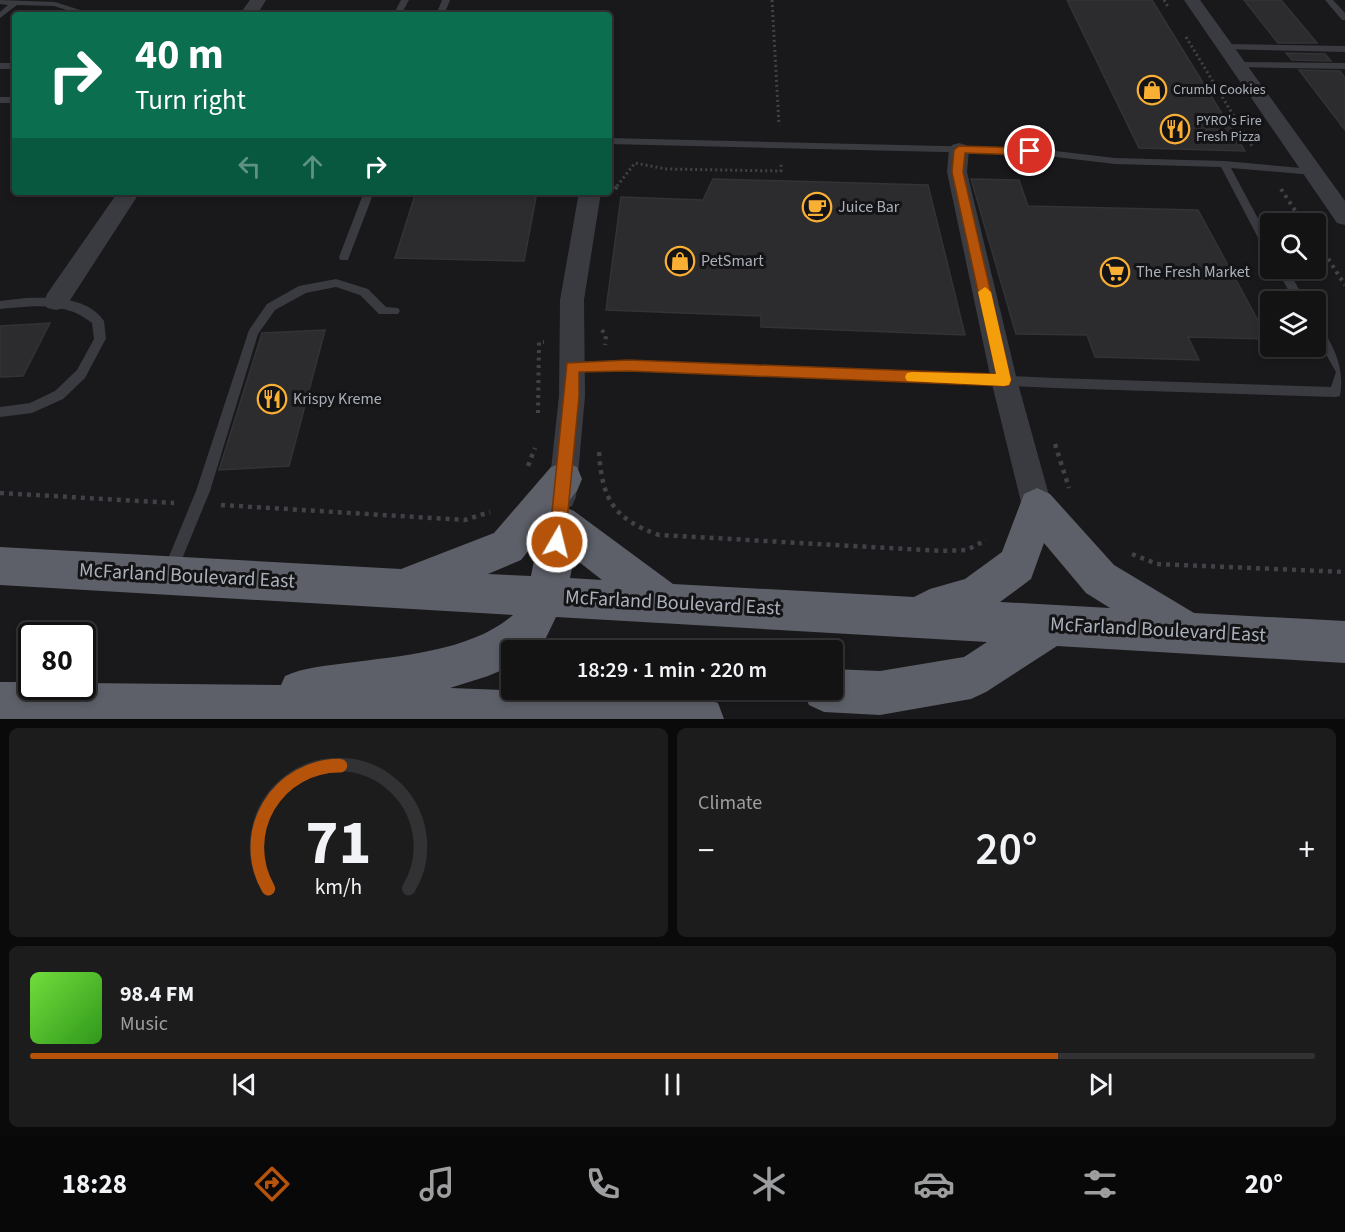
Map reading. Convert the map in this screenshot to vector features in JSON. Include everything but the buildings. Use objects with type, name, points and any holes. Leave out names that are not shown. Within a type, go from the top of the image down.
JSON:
[{"type":"highway","points":[[402,588],[507,547],[564,479]]},
{"type":"highway","points":[[905,616],[975,596],[1017,565],[1053,498]]},
{"type":"highway","points":[[1053,498],[1100,579],[1186,632]]},
{"type":"highway","points":[[0,704],[87,712],[207,705],[434,671],[497,651],[527,631],[547,596],[560,524],[664,602]]},
{"type":"highway","name":"McFarland Boulevard East","points":[[0,566],[1345,642]]},
{"type":"highway","points":[[843,691],[880,693],[971,677],[1054,624]]},
{"type":"highway","points":[[552,717],[576,700]]},
{"type":"highway","points":[[207,705],[415,714],[702,719]]},
{"type":"street","points":[[1192,0],[1345,217]]},
{"type":"street","points":[[959,150],[957,172],[1004,380],[1053,498]]},
{"type":"street","points":[[56,301],[127,195]]},
{"type":"street","points":[[560,524],[572,396],[572,300],[600,195]]},
{"type":"lane","points":[[1329,0],[1345,18]]},
{"type":"lane","points":[[0,2],[55,4],[79,12]]},
{"type":"lane","points":[[0,16],[15,3]]},
{"type":"lane","points":[[1225,47],[1345,49]]},
{"type":"lane","points":[[1238,65],[1345,66]]},
{"type":"lane","points":[[612,141],[1030,151],[1115,161],[1224,164],[1313,172]]},
{"type":"lane","points":[[1224,164],[1260,231]]},
{"type":"lane","points":[[344,257],[368,195]]},
{"type":"lane","points":[[168,575],[198,504],[253,333],[271,307],[303,289],[336,283],[364,292],[383,311],[394,311]]},
{"type":"lane","points":[[0,305],[56,301],[87,310],[98,321],[100,339],[81,374],[59,395],[32,408],[0,412]]},
{"type":"lane","points":[[572,354],[602,366],[1336,392],[1342,372],[1326,344]]},
{"type":"path","points":[[612,184],[635,164],[666,168],[781,171],[772,0]]},
{"type":"path","points":[[1164,0],[1170,10]]},
{"type":"path","points":[[1182,30],[1254,150]]},
{"type":"path","points":[[1283,193],[1297,213]]},
{"type":"path","points":[[1326,256],[1345,285]]},
{"type":"path","points":[[598,321],[606,336],[602,366]]},
{"type":"path","points":[[538,416],[539,342],[572,354]]},
{"type":"path","points":[[1053,438],[1053,498]]},
{"type":"path","points":[[599,442],[599,466],[610,505],[632,525],[659,535],[943,551],[967,550],[988,539]]},
{"type":"path","points":[[525,470],[536,444]]},
{"type":"path","points":[[0,493],[465,520],[499,506]]},
{"type":"path","points":[[1124,551],[1158,564],[1345,572]]},
{"type":"slow traffic","points":[[912,377],[1004,380],[985,292]]},
{"type":"place","name":"Crumbl Cookies","points":[[1152,90]]},
{"type":"place","name":"PYRO's Fire Fresh Pizza","points":[[1175,129]]},
{"type":"place","name":"Juice Bar","points":[[817,207]]},
{"type":"place","name":"PetSmart","points":[[680,261]]},
{"type":"place","name":"The Fresh Market","points":[[1115,272]]},
{"type":"place","name":"Krispy Kreme","points":[[272,399]]},
{"type":"route","points":[[557,542],[572,396],[572,367],[628,365],[1004,380],[957,172],[959,150],[1030,151]]}]
